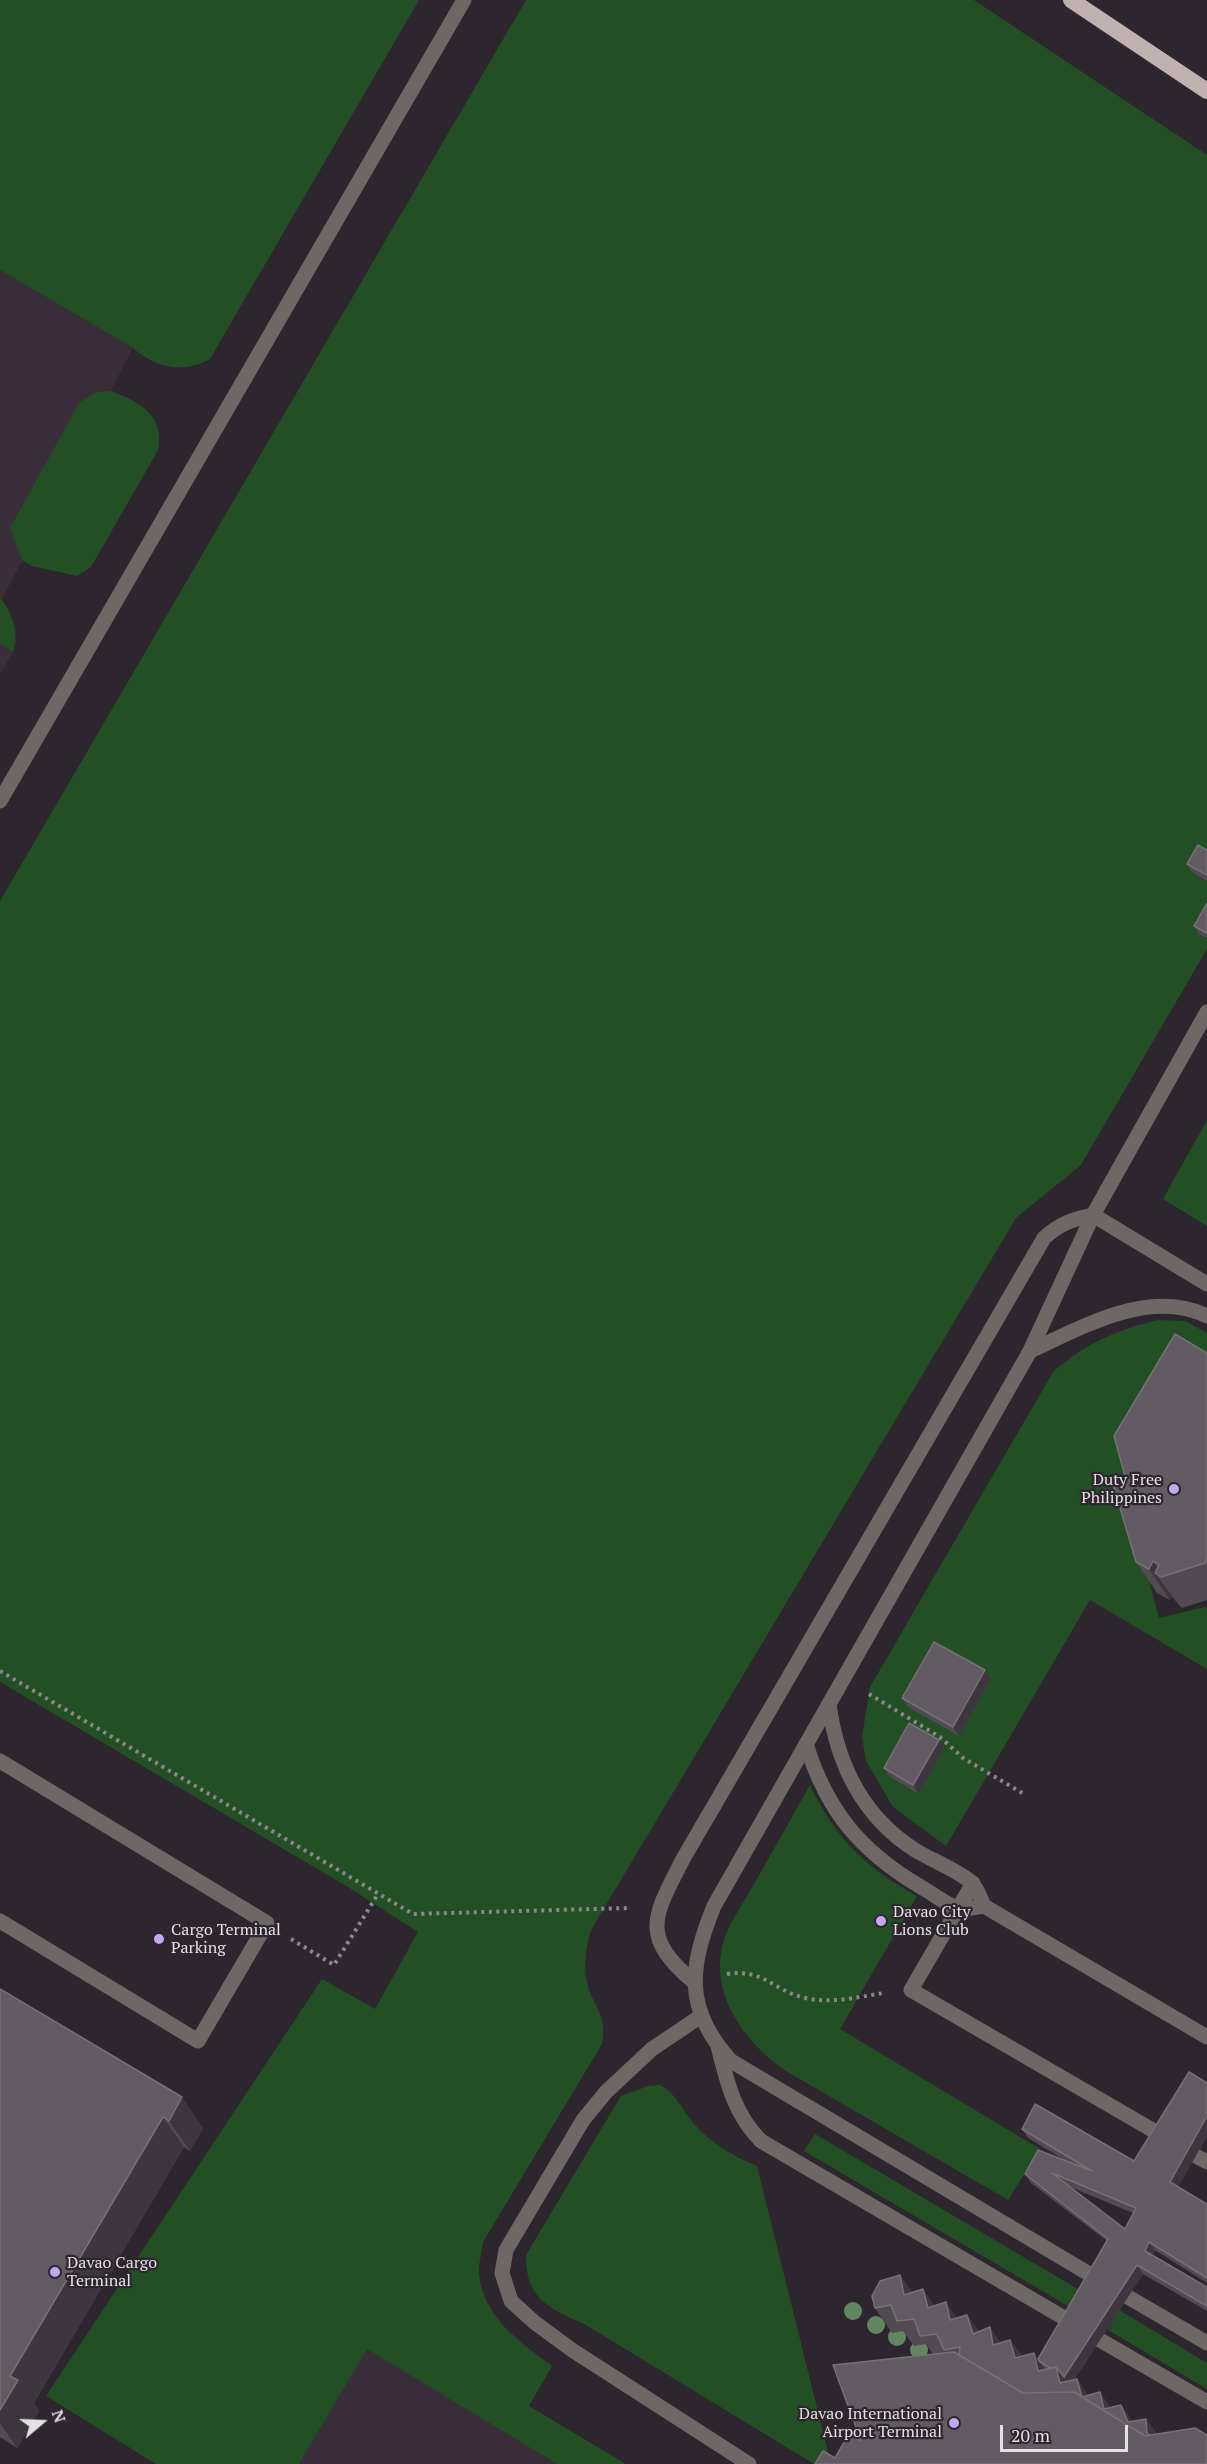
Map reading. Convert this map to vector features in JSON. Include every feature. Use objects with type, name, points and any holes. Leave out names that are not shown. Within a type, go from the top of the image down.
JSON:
[{"type":"highway","points":[[1071,0],[1207,91]]},
{"type":"street","points":[[0,801],[464,0]]},
{"type":"street","points":[[1096,2278],[731,2061],[718,2046],[701,2016],[694,1982],[695,1961],[714,1906],[1030,1351],[1093,1215],[1207,1012]]},
{"type":"street","points":[[694,1982],[670,1962],[660,1944],[656,1925],[659,1907],[683,1860],[1044,1238],[1056,1227],[1071,1219],[1093,1215],[1207,1284]]},
{"type":"street","points":[[1030,1351],[1132,1310],[1165,1305],[1193,1310],[1207,1316]]},
{"type":"street","points":[[830,1704],[833,1732],[841,1759],[867,1805],[885,1828],[914,1850],[973,1883],[984,1906],[1207,2037]]},
{"type":"street","points":[[806,1744],[826,1795],[843,1823],[866,1849],[898,1874],[958,1908],[984,1906]]},
{"type":"street","points":[[0,1761],[267,1923],[198,2041],[0,1921]]},
{"type":"street","points":[[973,1883],[911,1990],[1161,2135]]},
{"type":"street","points":[[701,2016],[631,2066],[583,2120],[506,2250],[502,2272],[511,2301],[534,2322],[572,2350],[749,2464]]},
{"type":"street","points":[[718,2046],[730,2094],[738,2112],[761,2141],[1071,2322]]},
{"type":"street","points":[[1128,2297],[1207,2343]]},
{"type":"street","points":[[1100,2340],[1207,2402]]},
{"type":"path","points":[[0,1671],[413,1914],[659,1907]]},
{"type":"path","points":[[843,1679],[940,1737],[963,1758],[1024,1794]]},
{"type":"path","points":[[267,1923],[334,1965],[378,1894]]},
{"type":"path","points":[[694,1982],[725,1974],[751,1973],[793,1994],[819,2000],[911,1990]]},
{"type":"shaded area","points":[[0,270],[133,348],[2,599],[14,624],[17,640],[0,674]]},
{"type":"shaded area","points":[[367,2348],[557,2464],[299,2464]]},
{"type":"green space","points":[[0,0],[419,0],[210,359],[200,364],[170,367],[142,355],[0,270]]},
{"type":"green space","points":[[526,0],[974,0],[1207,155],[1207,856],[1193,873],[1207,881],[1207,923],[1201,935],[1207,939],[1207,949],[1081,1165],[1016,1218],[591,1930],[587,1947],[586,1974],[589,1991],[602,2020],[602,2044],[483,2242],[479,2275],[488,2304],[496,2317],[516,2338],[552,2366],[529,2406],[626,2464],[557,2464],[367,2349],[299,2464],[156,2464],[46,2396],[322,1979],[375,2009],[418,1932],[348,1887],[0,1682],[0,901]]},
{"type":"green space","points":[[111,391],[140,405],[154,419],[158,428],[158,450],[91,567],[77,576],[32,566],[22,560],[10,528],[79,403],[96,392]]},
{"type":"green space","points":[[0,598],[14,624],[13,652],[0,644]]},
{"type":"green space","points":[[1207,1120],[1207,1226],[1163,1199]]},
{"type":"green space","points":[[1158,1320],[1185,1321],[1207,1333],[1207,1363],[1130,1512],[1159,1618],[1205,1607],[1207,1609],[1207,1669],[1090,1600],[946,1846],[893,1807],[866,1761],[862,1737],[870,1687],[1053,1372],[1064,1362],[1102,1339]]},
{"type":"green space","points":[[810,1785],[830,1821],[854,1850],[882,1874],[917,1896],[840,2029],[1040,2149],[1008,2200],[786,2071],[758,2047],[746,2033],[727,2002],[720,1966],[722,1947],[727,1932]]},
{"type":"green space","points":[[660,2085],[670,2092],[707,2137],[731,2154],[757,2166],[831,2464],[814,2464],[586,2325],[561,2314],[542,2300],[530,2282],[526,2255],[621,2096],[648,2086]]},
{"type":"green space","points":[[815,2134],[1088,2295],[1078,2312],[804,2151]]},
{"type":"green space","points":[[1119,2310],[1207,2363],[1207,2389],[1108,2330]]},
{"type":"building","points":[[1198,845],[1207,850],[1207,875],[1187,864]]},
{"type":"building","points":[[1207,903],[1207,933],[1194,926]]},
{"type":"building","name":"Duty Free Philippines","points":[[1175,1334],[1207,1353],[1207,1558],[1205,1563],[1161,1577],[1155,1573],[1159,1565],[1153,1561],[1149,1569],[1136,1562],[1113,1484],[1126,1480],[1114,1436]]},
{"type":"building","points":[[934,1642],[985,1670],[953,1727],[902,1698]]},
{"type":"building","points":[[909,1723],[939,1740],[913,1785],[884,1768]]},
{"type":"building","name":"Davao Cargo Terminal","points":[[0,1989],[182,2097],[169,2121],[163,2117],[10,2376],[18,2380],[0,2410]]},
{"type":"building","points":[[1189,2072],[1207,2083],[1207,2116],[1170,2182],[1207,2204],[1207,2278],[1149,2242],[1145,2251],[1207,2287],[1207,2306],[1137,2265],[1064,2377],[1056,2367],[1050,2368],[1038,2359],[1108,2239],[1025,2174],[1038,2150],[1092,2171],[1022,2129],[1035,2104],[1134,2161]],"holes":[[[1052,2173],[1136,2208],[1125,2229]]]},
{"type":"building","points":[[900,2275],[904,2295],[923,2289],[928,2308],[946,2302],[950,2320],[967,2315],[973,2334],[990,2327],[993,2345],[1010,2340],[1015,2358],[1034,2353],[1038,2371],[1056,2367],[1060,2383],[1077,2379],[1082,2397],[1074,2392],[1023,2393],[959,2355],[960,2347],[944,2350],[937,2334],[920,2336],[914,2319],[897,2321],[891,2305],[875,2308],[872,2296],[880,2281]]},
{"type":"building","points":[[954,2352],[1023,2393],[1074,2392],[1145,2436],[1195,2428],[1207,2435],[1207,2464],[815,2464],[823,2451],[835,2458],[849,2434],[861,2441],[833,2365]]},
{"type":"building","points":[[1100,2392],[1104,2409],[1121,2405],[1128,2422],[1146,2419],[1147,2433],[1150,2435],[1145,2436],[1082,2397]]},
{"type":"place","name":"Duty Free Philippines","points":[[1174,1489]]},
{"type":"place","name":"Davao City Lions Club","points":[[881,1921]]},
{"type":"place","name":"Cargo Terminal Parking","points":[[159,1939]]},
{"type":"place","name":"Davao Cargo Terminal","points":[[55,2272]]},
{"type":"place","name":"Davao International Airport Terminal","points":[[954,2423]]}]
